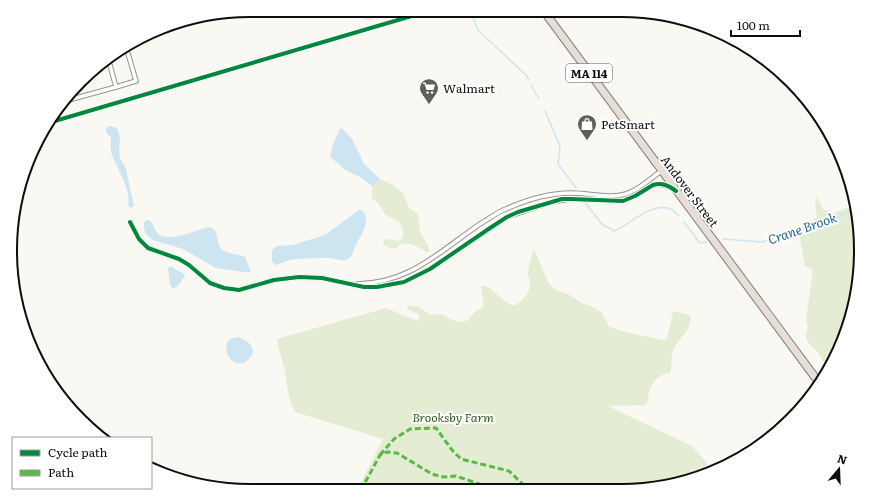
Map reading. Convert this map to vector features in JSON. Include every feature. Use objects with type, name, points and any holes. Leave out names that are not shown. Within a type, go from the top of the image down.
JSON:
[{"type":"highway","name":"Andover Street","points":[[548,17],[816,379]]},
{"type":"street","points":[[74,98],[136,81],[128,52]]},
{"type":"street","points":[[110,64],[116,86]]},
{"type":"street","points":[[350,284],[365,284],[383,281],[401,276],[417,269],[505,209],[557,193],[613,196],[626,194],[636,190],[661,171]]},
{"type":"street","points":[[130,222],[139,239],[148,248],[179,259],[189,265],[210,283],[224,288],[239,290],[274,280],[299,277],[322,278],[364,287],[378,287],[411,279],[430,269],[507,217],[552,202],[570,198],[623,201],[652,185],[657,184],[668,186],[676,191]]},
{"type":"green space","points":[[362,17],[376,17],[370,20]]},
{"type":"green space","points":[[380,179],[393,185],[403,193],[409,208],[418,214],[420,232],[428,245],[429,251],[427,253],[411,244],[400,244],[398,247],[393,249],[384,245],[383,241],[386,239],[399,241],[402,239],[404,234],[400,223],[385,214],[378,203],[372,198],[372,186]]},
{"type":"green space","points":[[817,197],[823,209],[831,214],[850,207],[854,235],[854,266],[850,296],[842,326],[826,362],[823,361],[818,352],[809,344],[806,338],[808,328],[806,319],[813,270],[805,266],[799,233],[795,229],[817,217],[815,203]]},
{"type":"green space","name":"Brooksby Farm","points":[[534,249],[549,284],[558,291],[568,294],[582,303],[595,308],[602,313],[610,327],[629,333],[664,340],[667,339],[673,312],[691,316],[687,331],[675,346],[673,351],[670,373],[660,376],[654,382],[650,388],[648,400],[645,405],[608,406],[692,446],[710,466],[696,472],[666,480],[636,484],[360,484],[383,439],[295,412],[289,394],[277,339],[386,308],[417,321],[420,317],[419,315],[409,310],[406,306],[417,306],[431,315],[442,314],[452,320],[462,322],[468,320],[475,312],[484,306],[481,287],[483,285],[492,290],[503,300],[515,305],[518,304],[528,293],[530,283],[528,271]]},
{"type":"water","points":[[109,126],[117,128],[120,137],[120,158],[126,169],[134,206],[131,208],[128,206],[129,200],[126,186],[111,152],[111,138],[106,132],[106,129]]},
{"type":"water","points":[[342,128],[352,139],[364,164],[380,179],[372,186],[362,178],[345,170],[330,157],[333,144],[340,129]]},
{"type":"water","points":[[359,210],[363,211],[365,215],[366,224],[350,258],[346,260],[328,258],[294,259],[276,265],[272,262],[272,250],[277,246],[293,245],[325,235]]},
{"type":"water","points":[[149,220],[153,224],[156,231],[164,237],[191,233],[209,227],[212,228],[217,234],[221,248],[224,251],[245,257],[251,272],[216,268],[183,249],[153,240],[146,234],[144,229],[144,222]]},
{"type":"water","points":[[170,266],[185,276],[178,286],[173,289],[170,285],[168,268]]},
{"type":"water","points":[[238,337],[245,340],[253,348],[252,355],[244,363],[234,362],[230,359],[226,350],[229,340]]},
{"type":"waterway","name":"Crane Brook","points":[[473,17],[478,30],[526,75],[529,80]]},
{"type":"waterway","name":"Crane Brook","points":[[531,85],[539,99]]},
{"type":"waterway","name":"Crane Brook","points":[[545,111],[560,146],[558,164],[576,188]]},
{"type":"waterway","name":"Crane Brook","points":[[586,204],[602,224],[614,231],[640,215],[654,209],[668,208],[679,216]]},
{"type":"waterway","name":"Crane Brook","points":[[723,239],[762,242],[834,219],[851,211]]},
{"type":"waterway","name":"Crane Brook","points":[[684,222],[700,243],[706,242]]},
{"type":"marked path","points":[[380,455],[394,439],[410,429],[436,428],[452,450],[461,459],[509,471],[523,484]]},
{"type":"marked path","points":[[364,484],[380,455],[387,452],[397,453],[432,474],[443,477],[456,476],[479,484]]},
{"type":"cycle path","points":[[56,121],[408,17]]},
{"type":"cycle path","points":[[130,222],[139,239],[148,248],[179,259],[189,265],[210,283],[224,288],[239,290],[274,280],[299,277],[322,278],[364,287],[377,287],[404,282],[430,269],[490,228],[518,212],[562,199],[623,201],[656,184],[665,185],[676,191]]},
{"type":"place","name":"Walmart","points":[[429,105]]},
{"type":"place","name":"PetSmart","points":[[587,141]]}]
